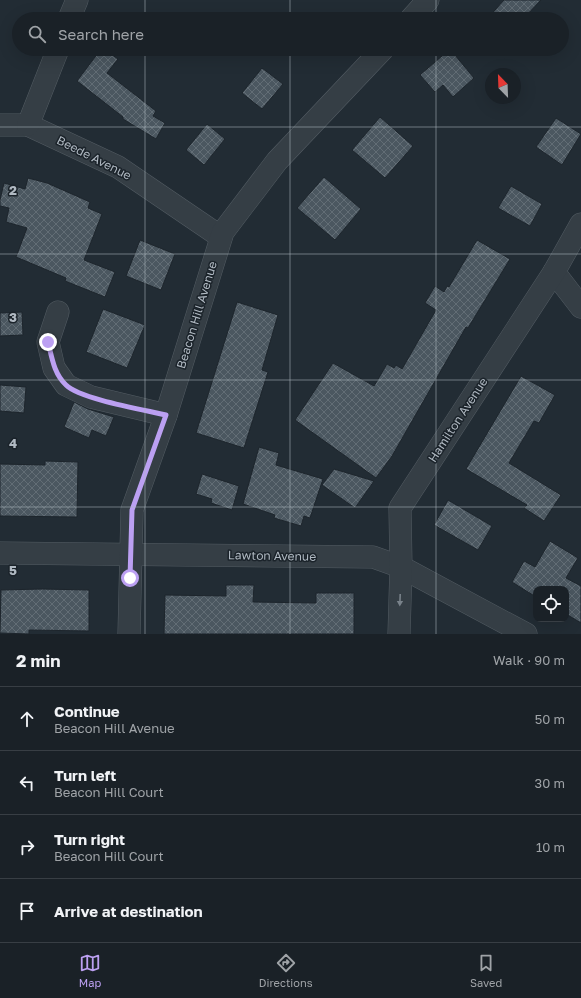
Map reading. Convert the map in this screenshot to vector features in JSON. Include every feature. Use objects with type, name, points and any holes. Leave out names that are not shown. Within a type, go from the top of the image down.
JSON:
[{"type":"street","points":[[72,12],[77,0]]},
{"type":"street","points":[[417,12],[428,0]]},
{"type":"street","points":[[28,125],[55,56]]},
{"type":"street","name":"Beacon Hill Avenue","points":[[129,634],[132,510],[166,415],[223,232],[277,161],[376,56]]},
{"type":"street","name":"Beede Avenue","points":[[0,125],[28,125],[118,167],[221,237]]},
{"type":"street","name":"Hamilton Avenue","points":[[399,634],[402,567],[400,508],[554,272],[581,224]]},
{"type":"street","points":[[554,272],[581,307]]},
{"type":"street","points":[[58,312],[48,342],[54,368],[66,386],[91,397],[166,415]]},
{"type":"street","name":"Lawton Avenue","points":[[0,553],[373,558],[402,567],[526,634]]},
{"type":"building","points":[[504,0],[541,0],[530,12],[493,12]]},
{"type":"building","points":[[96,56],[114,56],[118,59],[107,73],[156,111],[153,116],[165,123],[156,139],[123,119],[123,117],[77,81]]},
{"type":"building","points":[[442,56],[456,56],[474,78],[453,97],[443,85],[435,92],[420,75]]},
{"type":"building","points":[[262,68],[283,84],[262,109],[242,93]]},
{"type":"building","points":[[380,117],[413,146],[385,178],[352,150]]},
{"type":"building","points":[[556,118],[581,134],[562,165],[536,147]]},
{"type":"building","points":[[207,124],[225,139],[204,165],[186,150]]},
{"type":"building","points":[[324,177],[361,209],[335,240],[297,208]]},
{"type":"building","points":[[28,178],[47,183],[90,202],[88,208],[102,214],[84,260],[115,272],[105,297],[65,281],[66,278],[16,257],[27,228],[6,222],[9,208],[0,206],[0,200],[4,183],[25,189]]},
{"type":"building","points":[[511,186],[542,204],[530,226],[498,208]]},
{"type":"building","points":[[140,240],[175,254],[161,290],[126,276]]},
{"type":"building","points":[[477,240],[510,259],[468,328],[466,327],[392,456],[376,478],[295,420],[333,363],[374,386],[387,364],[394,368],[396,365],[402,369],[436,310],[425,303],[435,286],[444,292],[447,286],[449,287]]},
{"type":"building","points":[[237,302],[278,315],[262,370],[268,372],[244,448],[196,433]]},
{"type":"building","points":[[103,309],[145,325],[127,368],[86,352]]},
{"type":"building","points":[[22,312],[23,335],[0,336],[0,313]]},
{"type":"building","points":[[521,376],[555,395],[539,423],[534,421],[509,463],[561,495],[544,521],[524,508],[527,505],[466,469]]},
{"type":"building","points":[[0,385],[26,387],[24,413],[0,411]]},
{"type":"building","points":[[74,402],[88,409],[114,417],[106,436],[92,430],[89,438],[64,427]]},
{"type":"building","points":[[259,447],[279,453],[276,465],[323,479],[310,518],[304,516],[301,526],[274,518],[275,515],[243,504]]},
{"type":"building","points":[[45,461],[78,462],[77,517],[0,516],[0,464],[45,465]]},
{"type":"building","points":[[334,469],[374,481],[355,508],[322,485]]},
{"type":"building","points":[[202,474],[239,486],[232,510],[211,503],[212,499],[196,494]]},
{"type":"building","points":[[448,500],[492,526],[478,550],[434,525]]},
{"type":"building","points":[[550,541],[578,558],[566,578],[581,586],[581,623],[569,616],[569,586],[533,586],[533,595],[512,582],[524,561],[535,567]]},
{"type":"building","points":[[226,585],[254,585],[253,602],[316,603],[316,593],[354,593],[354,634],[164,634],[165,595],[226,596]]},
{"type":"building","points":[[1,590],[89,590],[89,631],[29,630],[29,634],[0,633]]},
{"type":"route","points":[[48,342],[54,368],[66,386],[91,397],[166,415],[132,510],[130,578]]}]
